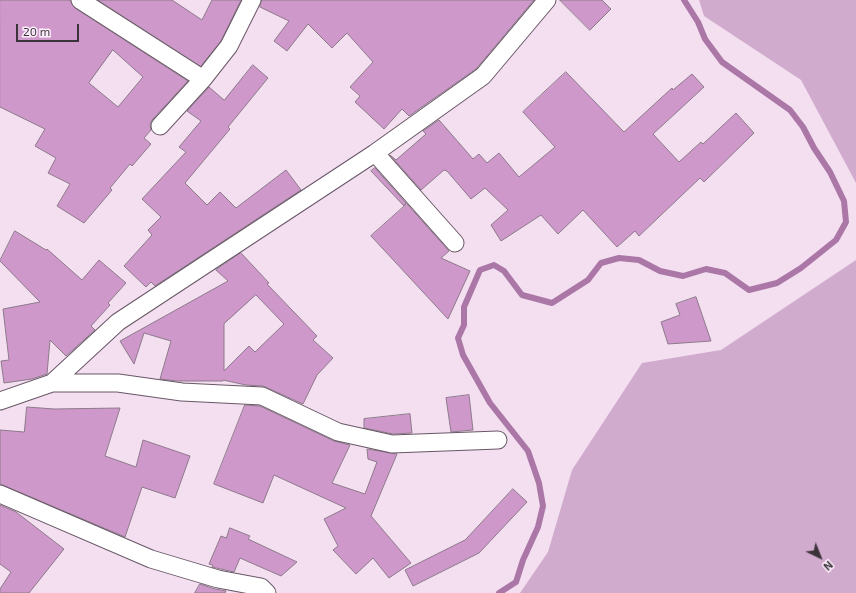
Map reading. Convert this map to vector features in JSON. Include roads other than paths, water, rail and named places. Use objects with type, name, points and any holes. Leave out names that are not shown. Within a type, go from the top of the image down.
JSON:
[{"type":"street","points":[[80,0],[202,79]]},
{"type":"street","points":[[160,126],[229,46],[252,0]]},
{"type":"street","points":[[52,383],[118,322],[375,153],[483,76],[547,0]]},
{"type":"street","points":[[375,153],[455,243]]},
{"type":"street","points":[[0,401],[52,383],[118,383],[182,392],[262,396],[338,432],[392,444],[498,440]]},
{"type":"street","points":[[0,494],[151,559],[218,579],[261,587],[267,593]]},
{"type":"waterway","points":[[499,593],[516,582],[523,560],[538,527],[543,506],[539,483],[528,451],[490,403],[463,355],[458,338],[464,325],[464,307],[480,270],[494,265],[504,271],[522,295],[552,303],[588,280],[601,263],[619,258],[639,260],[660,271],[683,276],[706,269],[725,273],[749,290],[777,283],[801,268],[836,240],[846,222],[844,201],[830,172],[814,148],[803,127],[790,110],[722,62],[705,39],[698,22],[684,0]]}]
